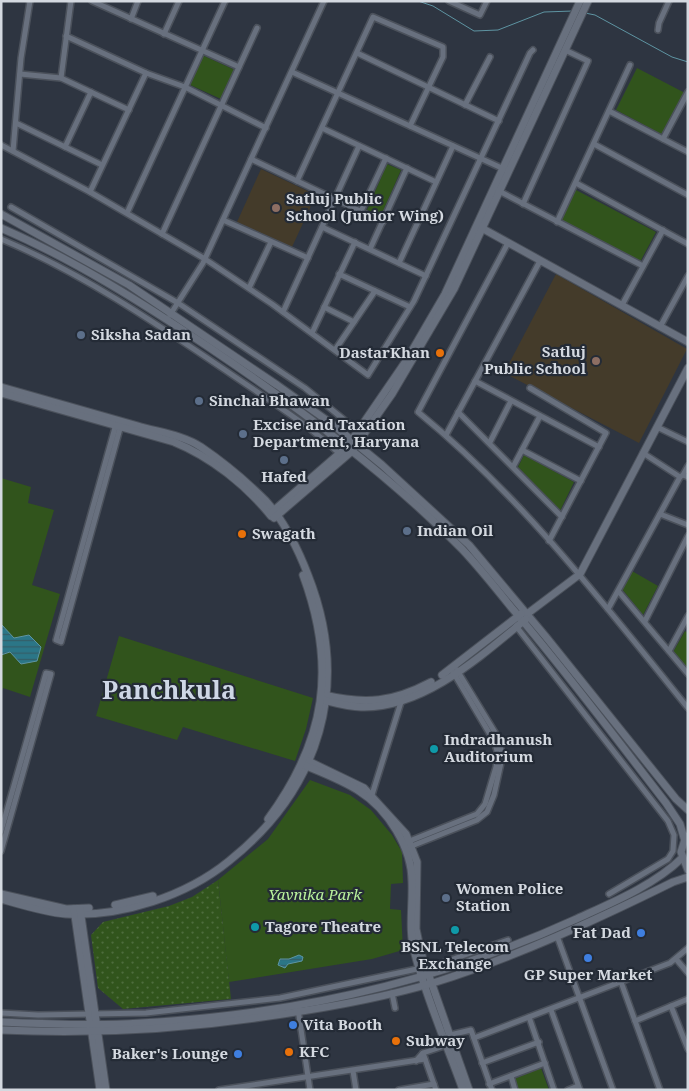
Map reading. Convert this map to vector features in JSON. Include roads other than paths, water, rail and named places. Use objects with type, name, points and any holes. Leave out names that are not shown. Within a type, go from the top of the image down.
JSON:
[{"type":"street","points":[[13,150],[20,74],[30,1]]},
{"type":"street","points":[[60,78],[71,1]]},
{"type":"street","points":[[92,1],[239,67]]},
{"type":"street","points":[[131,19],[138,1]]},
{"type":"street","points":[[164,34],[179,1]]},
{"type":"street","points":[[127,214],[203,51],[224,1]]},
{"type":"street","points":[[169,317],[205,259],[324,1]]},
{"type":"street","points":[[449,1],[480,15],[487,1]]},
{"type":"street","points":[[506,170],[565,50],[580,1]]},
{"type":"street","points":[[354,442],[358,431],[386,392],[440,302],[497,190],[574,23],[588,1]]},
{"type":"street","points":[[658,30],[658,23],[669,1]]},
{"type":"street","points":[[297,181],[373,17],[443,47],[443,57],[410,126]]},
{"type":"street","points":[[162,234],[256,28]]},
{"type":"street","points":[[66,36],[146,73],[185,87],[266,128]]},
{"type":"street","points":[[1,144],[90,192],[205,259],[249,288],[368,374],[410,307],[426,276],[533,50]]},
{"type":"street","points":[[523,204],[588,61],[565,50]]},
{"type":"street","points":[[356,53],[499,121]]},
{"type":"street","points":[[465,105],[490,57]]},
{"type":"street","points":[[558,222],[630,64]]},
{"type":"street","points":[[292,72],[506,170]]},
{"type":"street","points":[[90,192],[146,73]]},
{"type":"street","points":[[20,74],[60,78],[129,110]]},
{"type":"street","points":[[65,147],[91,92]]},
{"type":"street","points":[[663,139],[688,92]]},
{"type":"street","points":[[609,110],[688,152]]},
{"type":"street","points":[[16,123],[102,165]]},
{"type":"street","points":[[322,128],[436,182]]},
{"type":"street","points":[[594,144],[688,195]]},
{"type":"street","points":[[283,312],[359,146]]},
{"type":"street","points":[[398,263],[453,146]]},
{"type":"street","points":[[361,211],[386,158]]},
{"type":"street","points":[[251,159],[383,222]]},
{"type":"street","points":[[370,250],[407,168]]},
{"type":"street","points":[[576,183],[688,244]]},
{"type":"street","points":[[497,190],[643,266]]},
{"type":"street","points":[[11,207],[178,303],[305,388],[358,431]]},
{"type":"street","points":[[1,214],[129,285],[169,317],[262,383],[396,487],[462,549],[525,616],[688,810]]},
{"type":"street","points":[[223,220],[308,258]]},
{"type":"street","points":[[322,227],[426,276]]},
{"type":"street","points":[[479,227],[688,342]]},
{"type":"street","points":[[273,515],[349,449],[392,394],[454,289],[479,227]]},
{"type":"street","points":[[1,228],[55,253],[169,317],[277,385],[354,442],[469,545],[666,803],[686,836],[681,847],[682,858],[688,870]]},
{"type":"street","points":[[622,305],[663,230]]},
{"type":"street","points":[[12,244],[16,235]]},
{"type":"street","points":[[1,239],[71,274],[177,338],[259,393],[341,456]]},
{"type":"street","points":[[61,248],[66,239]]},
{"type":"street","points":[[249,288],[271,242]]},
{"type":"street","points":[[312,333],[354,242]]},
{"type":"street","points":[[508,243],[418,412],[446,435],[521,508],[580,574],[688,708]]},
{"type":"street","points":[[446,435],[540,261]]},
{"type":"street","points":[[339,274],[410,307]]},
{"type":"street","points":[[660,327],[688,276]]},
{"type":"street","points":[[335,350],[375,291]]},
{"type":"street","points":[[324,307],[354,322]]},
{"type":"street","points":[[454,670],[580,574],[688,368]]},
{"type":"street","points":[[475,382],[599,447]]},
{"type":"street","points":[[1,388],[119,424]]},
{"type":"street","points":[[530,388],[606,433],[549,541]]},
{"type":"street","points":[[1,393],[199,445],[273,515],[284,534],[300,566],[314,606],[322,637],[323,674],[323,697],[318,736],[287,802],[268,826],[216,872],[172,895],[131,907],[78,911],[35,909],[1,899]]},
{"type":"street","points":[[490,442],[511,401]]},
{"type":"street","points":[[458,412],[490,442],[562,517]]},
{"type":"street","points":[[513,467],[540,416]]},
{"type":"street","points":[[119,424],[62,642],[56,640],[119,424]]},
{"type":"street","points":[[657,427],[688,442]]},
{"type":"street","points":[[522,450],[581,481]]},
{"type":"street","points":[[643,453],[684,476]]},
{"type":"street","points":[[608,609],[620,592],[660,514],[684,476],[688,466]]},
{"type":"street","points":[[660,514],[688,525]]},
{"type":"street","points":[[645,621],[688,536]]},
{"type":"street","points":[[620,592],[688,674]]},
{"type":"street","points":[[323,697],[360,702],[403,698],[454,670],[516,626],[525,616]]},
{"type":"street","points":[[669,651],[688,616]]},
{"type":"street","points":[[516,626],[619,757],[673,830],[672,851],[668,859],[609,894]]},
{"type":"street","points":[[408,845],[477,820],[487,812],[494,795],[501,764],[501,749],[496,734],[454,670]]},
{"type":"street","points":[[1,851],[46,680]]},
{"type":"street","points":[[1,831],[43,693]]},
{"type":"street","points":[[372,798],[403,698]]},
{"type":"street","points":[[305,763],[345,782],[372,798],[408,845],[412,882],[410,929],[463,1090]]},
{"type":"street","points":[[1,1022],[94,1024],[190,1019],[297,1004],[371,991],[426,976],[522,944],[620,898],[672,868],[682,858]]},
{"type":"street","points":[[1,1030],[140,1031],[298,1013],[392,993],[428,984],[521,952],[673,882],[688,877]]},
{"type":"street","points":[[1,894],[37,904],[78,911]]},
{"type":"street","points":[[78,911],[93,1014],[100,1090]]},
{"type":"street","points":[[557,936],[613,1090]]},
{"type":"street","points":[[1,1013],[146,1013],[280,998],[436,964],[508,940]]},
{"type":"street","points":[[474,1038],[670,964],[688,948]]},
{"type":"street","points":[[676,959],[688,973]]},
{"type":"street","points":[[621,982],[660,1090]]},
{"type":"street","points":[[428,984],[450,1035],[469,1090]]},
{"type":"street","points":[[392,993],[395,1008]]},
{"type":"street","points":[[635,1021],[688,999]]},
{"type":"street","points":[[297,1004],[310,1090]]},
{"type":"street","points":[[671,1006],[688,1049]]},
{"type":"street","points":[[551,1010],[579,1088],[568,1090]]},
{"type":"street","points":[[529,1017],[554,1090]]},
{"type":"street","points":[[450,1035],[471,1030],[492,1090]]},
{"type":"street","points":[[95,1032],[106,1090]]},
{"type":"street","points":[[482,1063],[538,1042]]},
{"type":"street","points":[[416,1061],[423,1053],[447,1045]]},
{"type":"street","points":[[399,1090],[435,1087],[423,1053]]},
{"type":"street","points":[[219,1090],[259,1087],[425,1060]]},
{"type":"street","points":[[489,1084],[545,1063]]},
{"type":"street","points":[[353,1071],[356,1090]]},
{"type":"street","points":[[511,1076],[516,1090]]},
{"type":"water","points":[[1,624],[14,638],[29,635],[41,647],[37,661],[21,664],[10,652],[1,655]]},
{"type":"water","points":[[299,955],[303,957],[302,961],[288,964],[285,968],[278,965],[280,959],[289,959]]},
{"type":"waterway","points":[[418,1],[433,6],[474,31],[498,30],[544,12],[573,11]]},
{"type":"waterway","points":[[585,13],[595,15],[672,57],[688,62]]},
{"type":"place","name":"Satluj Public School (Junior Wing)","points":[[276,208]]},
{"type":"place","name":"Siksha Sadan","points":[[81,335]]},
{"type":"place","name":"DastarKhan","points":[[440,353]]},
{"type":"place","name":"Satluj Public School","points":[[596,361]]},
{"type":"place","name":"Sinchai Bhawan","points":[[199,401]]},
{"type":"place","name":"Excise and Taxation Department, Haryana","points":[[243,434]]},
{"type":"place","name":"Hafed","points":[[284,460]]},
{"type":"place","name":"Indian Oil","points":[[407,531]]},
{"type":"place","name":"Swagath","points":[[242,534]]},
{"type":"place","name":"Indradhanush Auditorium","points":[[434,749]]},
{"type":"place","name":"Women Police Station","points":[[446,898]]},
{"type":"place","name":"Tagore Theatre","points":[[255,927]]},
{"type":"place","name":"BSNL Telecom Exchange","points":[[455,930]]},
{"type":"place","name":"Fat Dad","points":[[641,933]]},
{"type":"place","name":"GP Super Market","points":[[588,958]]},
{"type":"place","name":"Vita Booth","points":[[293,1025]]},
{"type":"place","name":"Subway","points":[[396,1041]]},
{"type":"place","name":"KFC","points":[[289,1052]]},
{"type":"place","name":"Baker's Lounge","points":[[238,1054]]},
{"type":"district","name":"Panchkula","points":[[169,690]]},
{"type":"park label","name":"Yavnika Park","points":[[315,895]]}]
